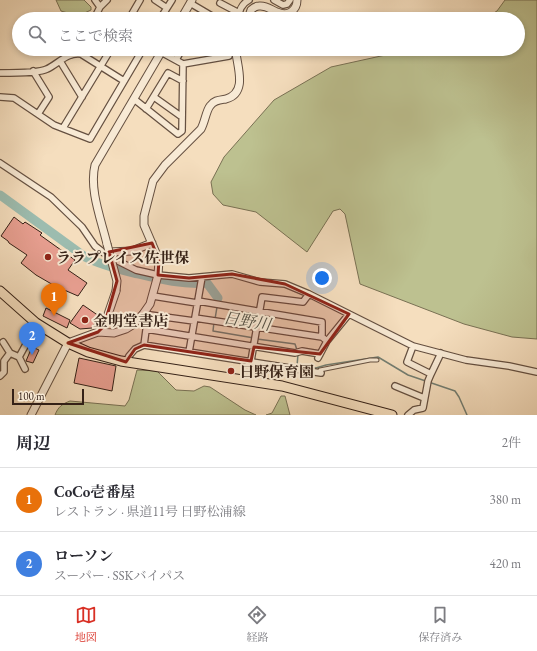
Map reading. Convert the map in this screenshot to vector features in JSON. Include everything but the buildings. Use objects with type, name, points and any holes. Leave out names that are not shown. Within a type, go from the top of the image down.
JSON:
[{"type":"main road","points":[[0,292],[35,323],[68,343],[88,352],[126,362],[282,386],[392,415]]},
{"type":"street","points":[[95,0],[100,7]]},
{"type":"street","points":[[98,12],[106,0]]},
{"type":"street","points":[[133,12],[140,0]]},
{"type":"street","points":[[155,0],[167,8]]},
{"type":"street","points":[[164,12],[172,0]]},
{"type":"street","points":[[239,12],[245,2],[249,0]]},
{"type":"street","points":[[274,0],[283,5],[287,4],[290,0]]},
{"type":"street","points":[[292,12],[296,8],[297,0]]},
{"type":"street","points":[[185,12],[191,2],[204,12]]},
{"type":"street","points":[[223,3],[233,12]]},
{"type":"street","points":[[250,12],[251,10],[260,6],[270,8],[277,12]]},
{"type":"street","points":[[0,73],[46,71],[68,56]]},
{"type":"street","points":[[84,56],[124,81]]},
{"type":"street","points":[[63,128],[107,56]]},
{"type":"street","points":[[0,97],[14,98],[54,125],[90,139],[139,56]]},
{"type":"street","points":[[98,332],[104,326],[116,291],[117,281],[107,253],[107,244],[92,176],[95,165],[159,56]]},
{"type":"street","points":[[170,56],[183,64],[228,56]]},
{"type":"street","points":[[176,60],[178,56]]},
{"type":"street","points":[[144,345],[146,314],[153,296],[158,274],[159,260],[144,225],[144,216],[153,181],[165,165],[201,128],[205,122],[208,107],[213,102],[235,95],[240,84],[236,56]]},
{"type":"street","points":[[60,61],[82,97]]},
{"type":"street","points":[[134,99],[178,134],[182,131],[183,64]]},
{"type":"street","points":[[33,71],[49,97],[38,114]]},
{"type":"street","points":[[146,109],[168,73],[183,81]]},
{"type":"street","points":[[154,97],[182,117]]},
{"type":"street","points":[[0,163],[51,197],[82,227],[95,246],[107,253],[132,251],[152,243]]},
{"type":"street","points":[[116,260],[136,270],[158,274],[189,278],[202,278],[232,274],[260,282],[285,284],[309,294],[413,346],[466,360],[509,366],[537,372]]},
{"type":"street","points":[[189,352],[202,278]]},
{"type":"street","points":[[251,361],[262,297],[303,302],[309,294]]},
{"type":"street","points":[[153,296],[260,311],[322,322],[322,337]]},
{"type":"street","points":[[31,415],[68,343],[98,332],[114,333],[126,329],[146,314],[194,319],[322,337],[327,341]]},
{"type":"street","points":[[146,329],[295,353],[302,351],[319,356],[327,341],[349,314]]},
{"type":"street","points":[[20,357],[35,323]]},
{"type":"street","points":[[3,342],[10,353],[20,357],[25,368]]},
{"type":"street","points":[[126,362],[135,349],[144,345],[321,371]]},
{"type":"street","points":[[413,346],[407,362],[431,374]]},
{"type":"street","points":[[0,376],[4,372],[4,361],[10,353]]},
{"type":"street","points":[[408,415],[414,410],[423,408],[428,381],[441,353]]},
{"type":"street","points":[[395,386],[424,398]]},
{"type":"lane","points":[[321,371],[370,360],[377,360]]},
{"type":"highlighted area","points":[[152,243],[159,260],[158,275],[189,278],[232,274],[285,284],[349,314],[320,354],[254,347],[251,361],[144,345],[135,349],[126,362],[68,343],[98,332],[104,326],[117,281],[109,252]]},
{"type":"green space","points":[[56,0],[84,0],[91,7],[91,10],[87,12],[61,11]]},
{"type":"green space","points":[[505,0],[537,0],[537,339],[512,337],[464,324],[360,284],[345,214],[340,209],[333,211],[307,252],[256,212],[223,205],[213,194],[211,182],[224,157],[274,100],[331,67],[381,56],[525,56],[525,12],[495,12]]},
{"type":"green space","points":[[137,370],[157,371],[176,390],[194,391],[204,386],[210,387],[245,410],[256,415],[55,415],[61,406],[70,401],[125,406],[129,400]]},
{"type":"green space","points":[[281,396],[285,396],[290,415],[266,415],[272,413]]},
{"type":"waterway","name":"日野川","points":[[0,195],[85,257],[115,268],[161,279],[189,283],[207,283],[218,298]]},
{"type":"waterway","name":"日野川","points":[[218,298],[218,303]]},
{"type":"waterway","name":"日野川","points":[[215,319],[217,307]]},
{"type":"waterway","name":"日野川","points":[[214,322],[213,331],[254,338]]},
{"type":"waterway","name":"日野川","points":[[257,339],[295,344],[297,350]]},
{"type":"waterway","name":"日野川","points":[[298,354],[297,366],[316,368],[326,365],[378,357],[408,375],[455,391],[467,415]]},
{"type":"place","name":"ララプレイス佐世保","points":[[48,257]]},
{"type":"place","name":"CoCo壱番屋","points":[[54,316]]},
{"type":"place","name":"金明堂書店","points":[[85,320]]},
{"type":"place","name":"ローソン","points":[[32,355]]},
{"type":"place","name":"日野保育園","points":[[231,371]]}]
